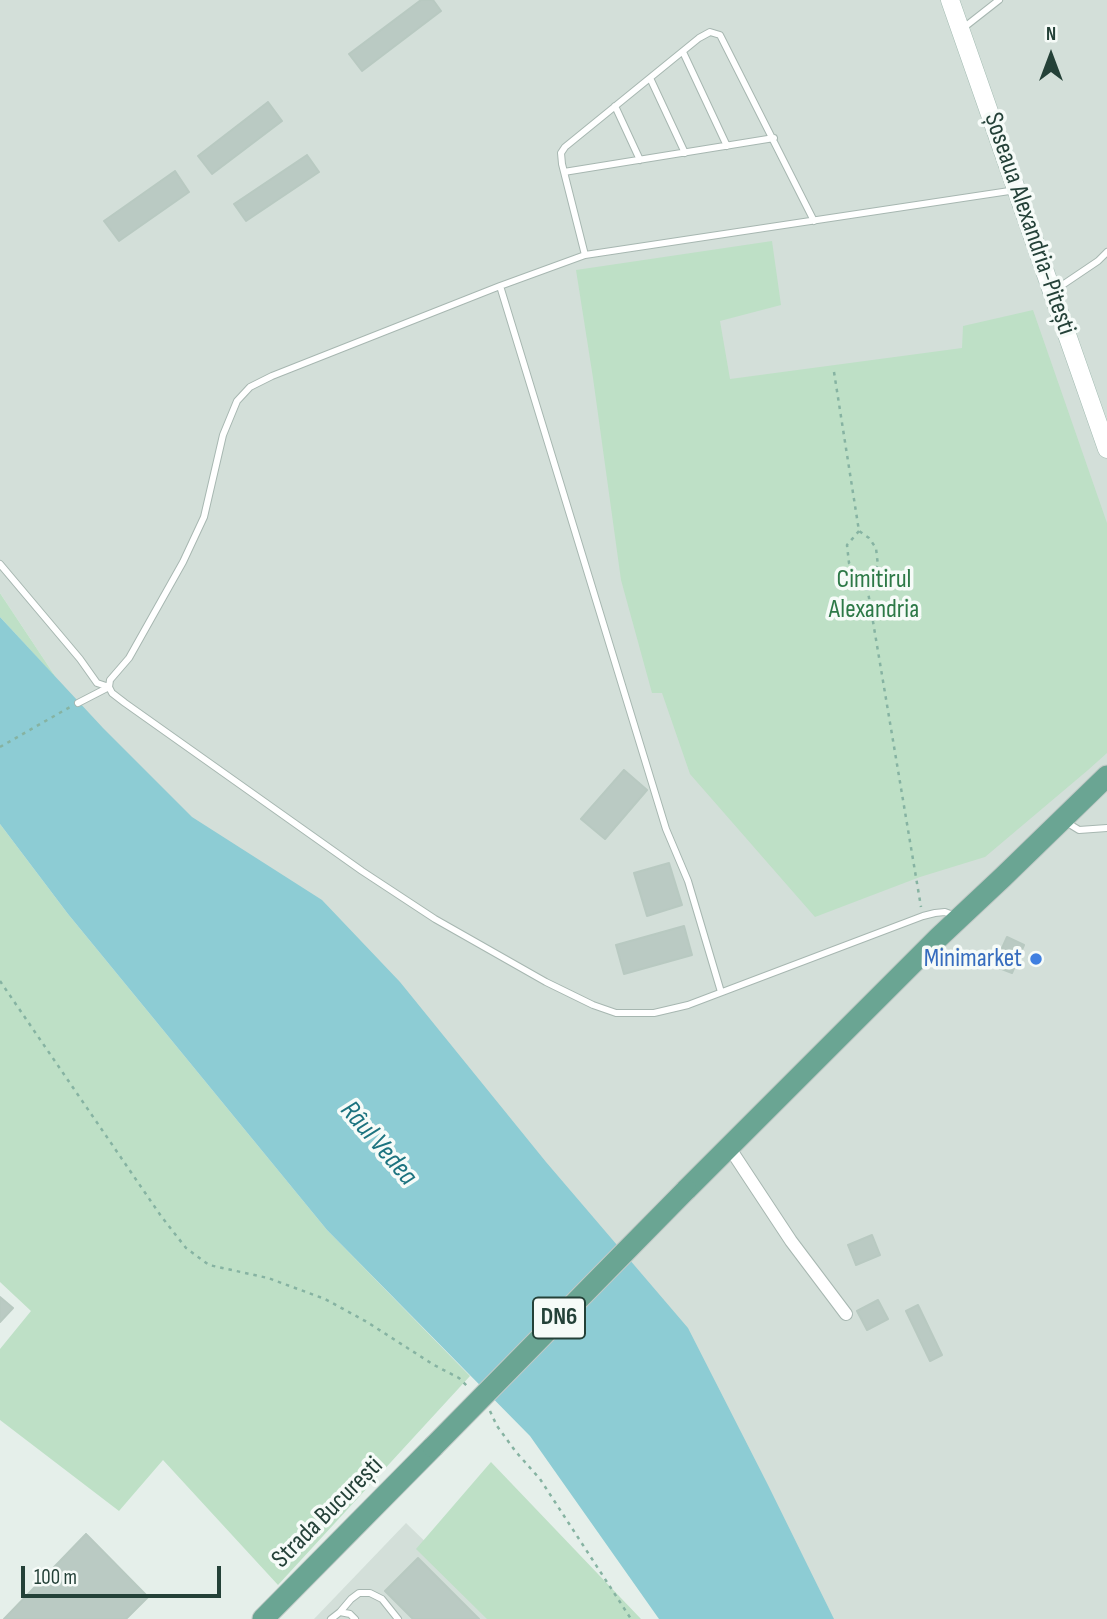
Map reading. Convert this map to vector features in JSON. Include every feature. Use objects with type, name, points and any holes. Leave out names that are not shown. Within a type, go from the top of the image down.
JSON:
[{"type":"main road","name":"Șoseaua Alexandria-Pitești","points":[[950,0],[1107,449]]},
{"type":"main road","name":"DN6","points":[[729,1147],[957,920],[1107,776]]},
{"type":"main road","name":"Strada București","points":[[263,1619],[729,1147]]},
{"type":"street","points":[[729,1147],[792,1241],[846,1314]]},
{"type":"lane","points":[[961,31],[999,0]]},
{"type":"lane","points":[[585,255],[561,153],[565,146],[710,32],[720,35],[814,220]]},
{"type":"lane","points":[[683,52],[727,146]]},
{"type":"lane","points":[[650,78],[685,153]]},
{"type":"lane","points":[[615,106],[640,160]]},
{"type":"lane","points":[[564,172],[774,138]]},
{"type":"lane","points":[[957,920],[953,915],[944,912],[923,916],[688,1005],[654,1013],[617,1013],[593,1005],[546,982],[435,919],[362,871],[125,703],[112,693],[109,687],[110,680],[129,658],[183,562],[204,517],[223,435],[237,401],[250,387],[500,286],[585,255],[1017,190]]},
{"type":"lane","points":[[1053,292],[1107,252]]},
{"type":"lane","points":[[500,286],[666,829],[688,881],[722,992]]},
{"type":"lane","points":[[0,564],[97,683],[109,687]]},
{"type":"lane","points":[[78,703],[109,687]]},
{"type":"lane","points":[[1062,820],[1079,830],[1107,828]]},
{"type":"lane","points":[[331,1619],[359,1593],[370,1592],[382,1599],[398,1619]]},
{"type":"lane","points":[[340,1612],[350,1614],[355,1619]]},
{"type":"path","points":[[834,372],[859,531],[869,538],[876,548],[878,566],[866,580]]},
{"type":"path","points":[[859,531],[847,545],[849,563],[866,580],[923,916]]},
{"type":"path","points":[[0,747],[78,703]]},
{"type":"path","points":[[0,981],[161,1216],[186,1248],[209,1265],[268,1278],[325,1299],[459,1378],[469,1387]]},
{"type":"path","points":[[488,1406],[497,1426],[540,1479],[631,1619]]},
{"type":"shaded area","points":[[0,0],[1107,0],[1107,1619],[660,1619],[0,593]]},
{"type":"shaded area","points":[[406,1523],[505,1619],[314,1619]]},
{"type":"green space","name":"Cimitirul Alexandria","points":[[772,241],[781,305],[720,321],[730,379],[962,348],[963,326],[1033,310],[1107,523],[1107,753],[985,857],[920,877],[815,917],[690,774],[662,693],[652,693],[621,580],[576,270]]},
{"type":"green space","points":[[0,593],[57,679],[0,617]]},
{"type":"green space","points":[[0,824],[68,914],[327,1230],[470,1376],[278,1585],[163,1460],[119,1511],[0,1420],[0,1349],[31,1311],[0,1282]]},
{"type":"green space","points":[[491,1462],[641,1619],[487,1619],[416,1549]]},
{"type":"water","name":"Râul Vedea","points":[[0,617],[103,728],[192,817],[322,900],[400,982],[546,1162],[688,1328],[834,1619],[659,1619],[530,1436],[327,1230],[68,914],[0,824]]},
{"type":"building","points":[[421,0],[433,0],[441,11],[362,71],[349,54]]},
{"type":"building","points":[[268,102],[282,121],[212,174],[198,156]]},
{"type":"building","points":[[307,155],[319,172],[246,221],[234,204]]},
{"type":"building","points":[[175,171],[189,192],[119,241],[104,221]]},
{"type":"building","points":[[624,770],[647,790],[605,839],[581,819]]},
{"type":"building","points":[[669,863],[682,905],[647,916],[634,873]]},
{"type":"building","points":[[684,926],[692,955],[624,974],[616,945]]},
{"type":"building","points":[[1007,937],[1024,945],[1012,973],[994,966]]},
{"type":"building","points":[[872,1235],[880,1255],[856,1265],[848,1245]]},
{"type":"building","points":[[0,1297],[13,1308],[0,1322]]},
{"type":"building","points":[[878,1300],[888,1319],[867,1330],[857,1311]]},
{"type":"building","points":[[918,1305],[942,1355],[930,1361],[906,1311]]},
{"type":"building","points":[[86,1534],[148,1597],[126,1619],[4,1619]]},
{"type":"building","points":[[418,1558],[479,1619],[413,1619],[385,1591]]},
{"type":"place","name":"Minimarket","points":[[1036,959]]}]
